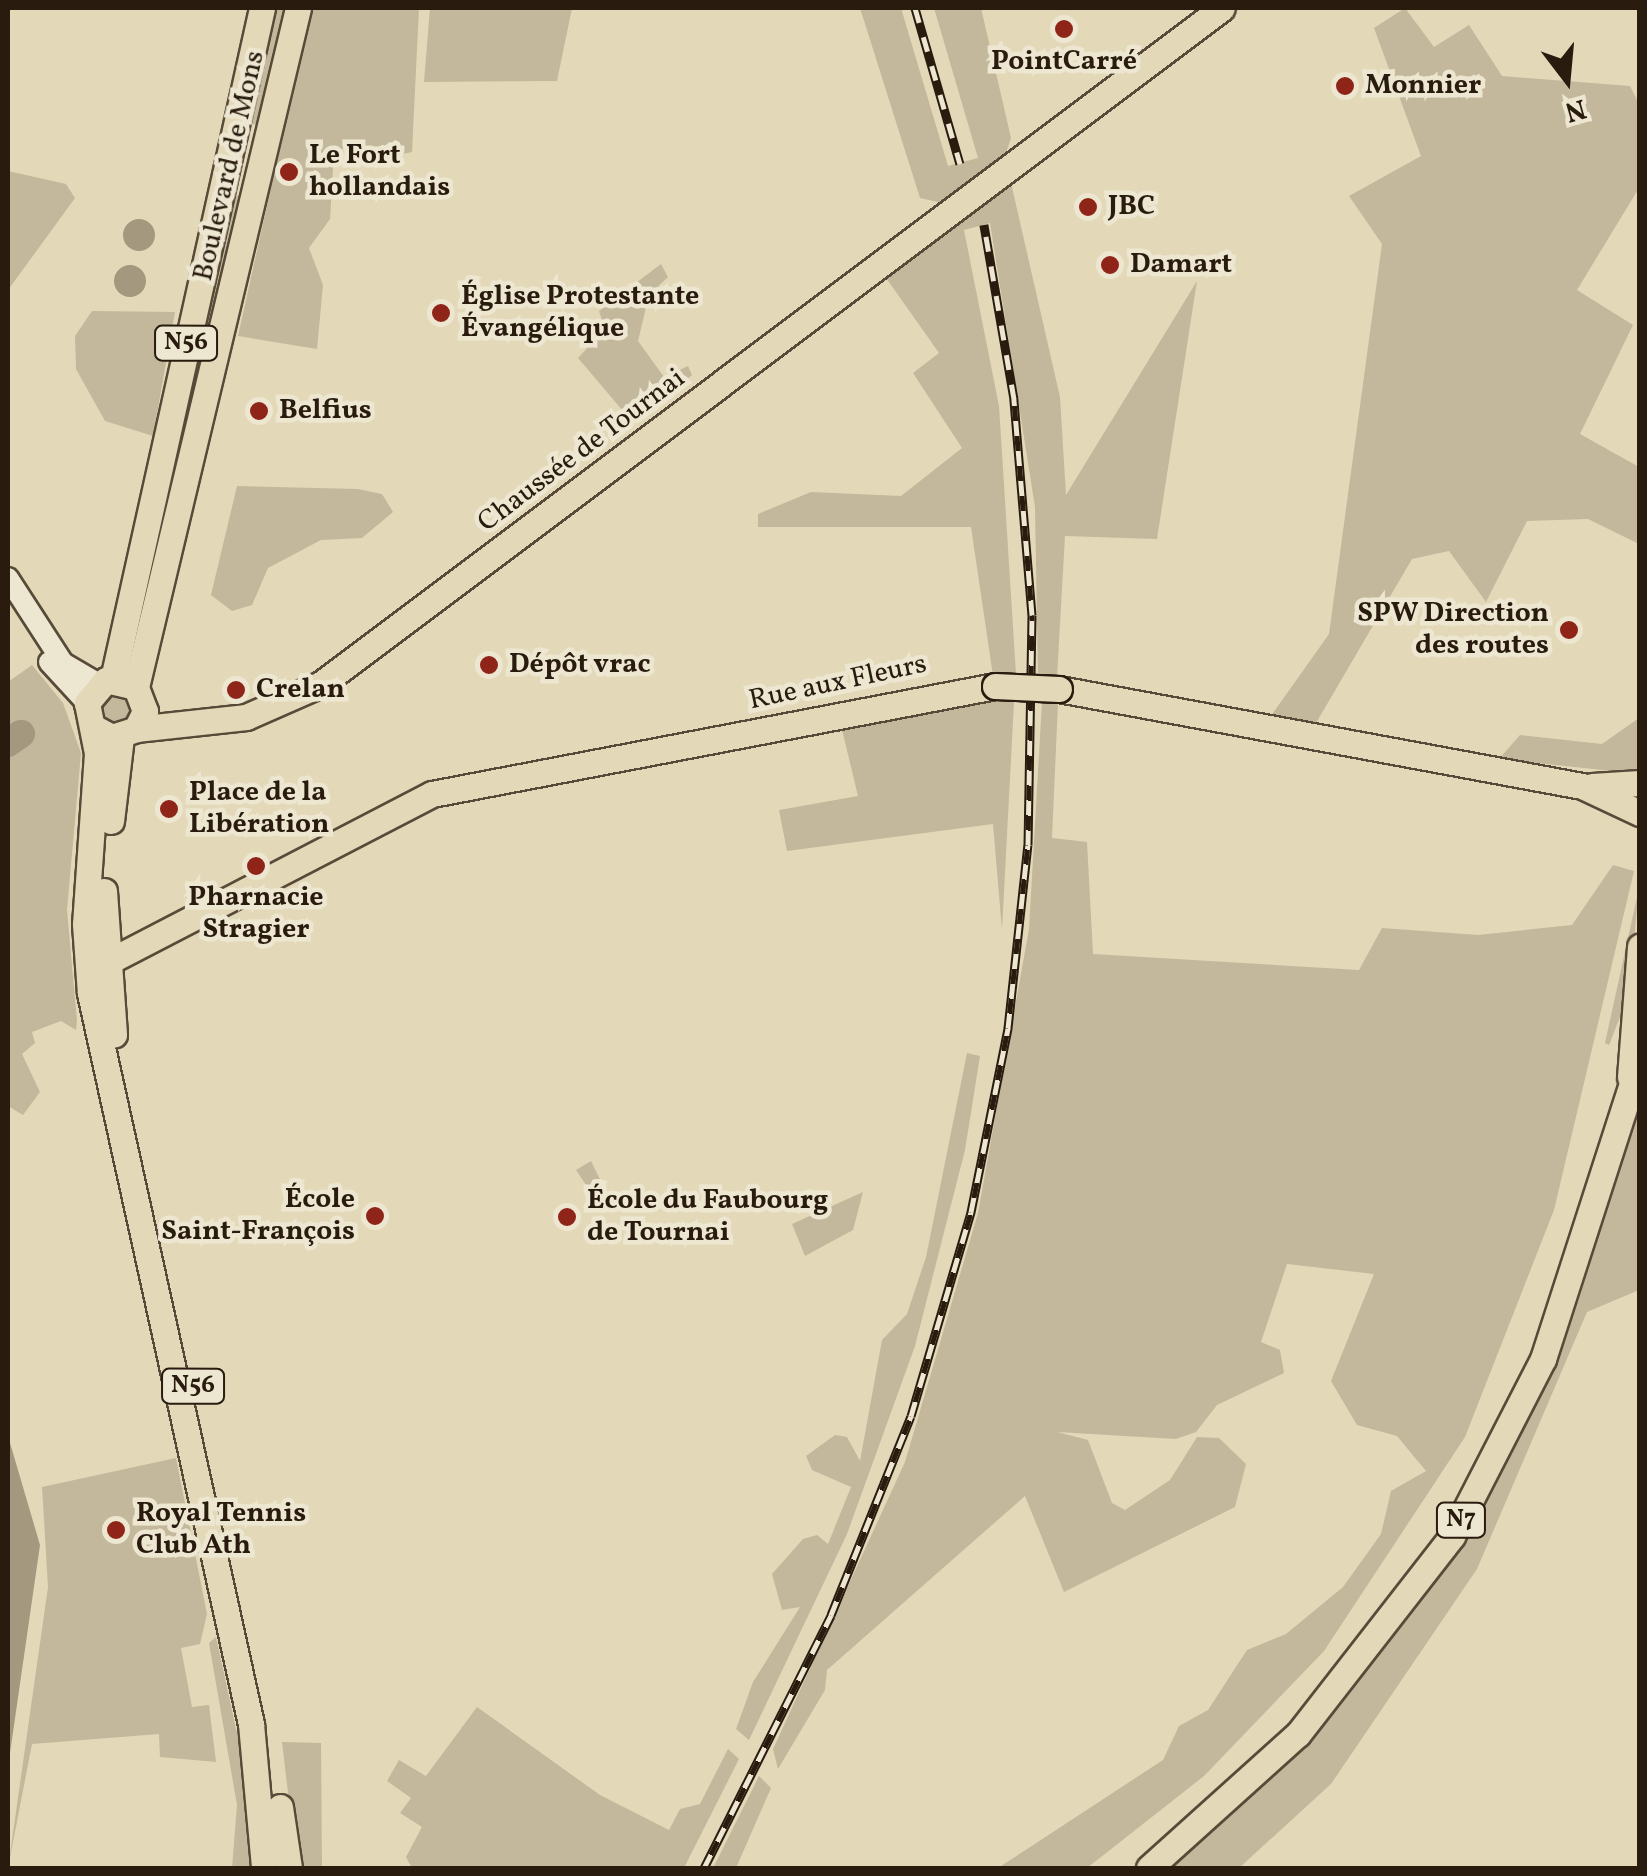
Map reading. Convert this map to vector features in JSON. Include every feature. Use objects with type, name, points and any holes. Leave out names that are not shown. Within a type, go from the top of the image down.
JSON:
[{"type":"main road","name":"Boulevard de Mons","points":[[112,698],[262,8]]},
{"type":"main road","name":"Boulevard de Mons","points":[[112,698],[298,8]]},
{"type":"main road","name":"Chaussée de Tournai","points":[[129,733],[246,717],[321,684],[1222,8]]},
{"type":"main road","name":"Rue aux Fleurs","points":[[104,964],[432,794],[995,686],[1059,689],[1582,786],[1640,812]]},
{"type":"main road","name":"Chaussée de Tournai","points":[[112,698],[200,723]]},
{"type":"main road","points":[[112,698],[129,733]]},
{"type":"main road","points":[[112,698],[129,733]]},
{"type":"main road","name":"N56","points":[[112,698],[89,877],[90,993],[251,1724],[264,1868]]},
{"type":"main road","name":"N56","points":[[129,733],[102,930],[104,964],[289,1868]]},
{"type":"main road","name":"Rue aux Fleurs","points":[[1582,786],[1640,782]]},
{"type":"main road","points":[[89,877],[92,952],[104,964]]},
{"type":"main road","points":[[102,930],[140,943]]},
{"type":"main road","name":"N7","points":[[1148,1868],[1298,1734],[1452,1536],[1543,1358],[1634,1070],[1640,946]]},
{"type":"street","points":[[8,578],[63,664],[112,698]]},
{"type":"street","points":[[8,603],[112,698]]},
{"type":"shaded area","points":[[269,8],[292,8],[266,127],[239,121]]},
{"type":"shaded area","points":[[311,8],[419,8],[412,152],[383,158],[360,142],[334,152],[330,219],[309,248],[323,285],[317,349],[238,336]]},
{"type":"shaded area","points":[[430,8],[572,8],[557,81],[424,82]]},
{"type":"shaded area","points":[[860,8],[901,8],[948,166],[978,158],[934,8],[981,8],[1011,138],[1005,156],[942,203],[920,198]]},
{"type":"shaded area","points":[[1405,8],[1434,47],[1469,25],[1502,76],[1630,86],[1639,104],[1639,188],[1577,290],[1633,325],[1580,434],[1639,467],[1639,544],[1588,519],[1527,521],[1486,602],[1449,551],[1412,559],[1309,735],[1263,727],[1329,634],[1382,244],[1349,196],[1421,156],[1374,28]]},
{"type":"shaded area","points":[[8,171],[66,184],[75,198],[8,290]]},
{"type":"shaded area","points":[[1011,183],[1060,397],[1066,495],[1197,281],[1157,539],[1065,536],[1057,677],[1038,674],[1035,507],[990,223],[964,230],[999,406],[1016,674],[993,676],[971,527],[758,527],[758,514],[811,492],[901,496],[962,448],[913,373],[939,353],[884,275]]},
{"type":"shaded area","points":[[223,192],[239,196],[233,236],[136,666],[122,662]]},
{"type":"shaded area","points":[[139,219],[150,224],[155,235],[150,246],[139,251],[128,246],[123,235],[128,224]]},
{"type":"shaded area","points":[[661,264],[668,277],[649,295],[638,341],[664,377],[688,366],[692,375],[644,417],[629,418],[578,358],[605,329],[599,311]]},
{"type":"shaded area","points":[[130,265],[141,270],[146,281],[141,292],[130,297],[119,292],[114,281],[119,270]]},
{"type":"shaded area","points":[[92,311],[175,312],[153,436],[105,421],[76,369],[75,336]]},
{"type":"shaded area","points":[[237,486],[358,489],[382,494],[393,512],[362,538],[321,540],[268,568],[252,605],[232,611],[211,595]]},
{"type":"shaded area","points":[[32,665],[63,703],[81,753],[67,910],[77,1021],[76,1030],[61,1021],[32,1032],[35,1043],[22,1054],[40,1092],[23,1115],[8,1106],[8,682]]},
{"type":"shaded area","points":[[108,689],[133,696],[132,722],[103,724],[97,699]]},
{"type":"shaded area","points":[[920,697],[1014,702],[1002,930],[993,824],[787,851],[779,810],[858,796],[838,713]]},
{"type":"shaded area","points":[[1042,702],[1058,703],[1052,838],[1087,842],[1093,954],[1359,970],[1382,928],[1478,935],[1572,925],[1613,865],[1634,871],[1554,1210],[1465,1437],[1324,1651],[1204,1776],[1087,1868],[1001,1866],[1163,1760],[1179,1726],[1208,1710],[1247,1650],[1286,1634],[1343,1587],[1381,1534],[1391,1491],[1426,1471],[1397,1436],[1357,1425],[1331,1381],[1374,1274],[1287,1264],[1261,1342],[1280,1350],[1284,1373],[1217,1405],[1196,1432],[1176,1439],[1057,1432],[1088,1440],[1112,1503],[1125,1510],[1170,1480],[1197,1437],[1219,1438],[1246,1464],[1235,1507],[1064,1592],[1025,1496],[827,1670],[825,1690],[778,1769],[773,1749],[905,1462],[978,1213],[1029,929]]},
{"type":"shaded area","points":[[1639,718],[1640,774],[1499,759],[1520,735],[1602,744]]},
{"type":"shaded area","points":[[1639,888],[1629,994],[1609,1045],[1605,1043]]},
{"type":"shaded area","points":[[967,1053],[980,1056],[965,1150],[915,1346],[847,1534],[749,1740],[736,1729],[753,1682],[800,1607],[782,1610],[772,1574],[803,1539],[817,1535],[828,1544],[851,1487],[812,1470],[806,1456],[835,1435],[847,1437],[860,1461],[882,1340],[907,1314],[926,1257]]},
{"type":"shaded area","points":[[1639,1096],[1639,1290],[1587,1312],[1477,1569],[1331,1784],[1239,1868],[1170,1868],[1303,1748],[1463,1541],[1521,1436],[1580,1296]]},
{"type":"shaded area","points":[[591,1161],[611,1202],[601,1207],[576,1170]]},
{"type":"shaded area","points":[[863,1192],[853,1230],[805,1256],[792,1224]]},
{"type":"shaded area","points":[[8,1436],[40,1545],[8,1767],[9,1539]]},
{"type":"shaded area","points":[[176,1458],[207,1614],[200,1644],[181,1648],[192,1707],[209,1705],[216,1762],[160,1757],[159,1734],[32,1744],[8,1868],[48,1587],[42,1487]]},
{"type":"shaded area","points":[[216,1637],[252,1802],[252,1868],[232,1868],[237,1805],[209,1643]]},
{"type":"shaded area","points":[[477,1707],[600,1795],[669,1830],[680,1809],[700,1804],[728,1749],[739,1759],[684,1868],[412,1868],[406,1857],[422,1827],[400,1813],[411,1798],[387,1781],[399,1760],[426,1776]]},
{"type":"shaded area","points":[[282,1742],[321,1743],[322,1868],[297,1868]]},
{"type":"shaded area","points":[[759,1776],[771,1788],[736,1868],[713,1868]]},
{"type":"waterway","points":[[8,743],[21,734]]},
{"type":"railway","points":[[915,8],[960,164]]},
{"type":"railway","points":[[704,1868],[831,1615],[911,1416],[971,1212],[1008,1028],[1028,845],[1032,615],[1014,399],[984,225]]},
{"type":"place","name":"PointCarré","points":[[1064,29]]},
{"type":"place","name":"Monnier","points":[[1345,86]]},
{"type":"place","name":"Le Fort hollandais","points":[[289,172]]},
{"type":"place","name":"JBC","points":[[1088,207]]},
{"type":"place","name":"Damart","points":[[1110,265]]},
{"type":"place","name":"Église Protestante Évangélique","points":[[441,313]]},
{"type":"place","name":"Belfius","points":[[259,411]]},
{"type":"place","name":"SPW Direction des routes","points":[[1569,630]]},
{"type":"place","name":"Dépôt vrac","points":[[489,665]]},
{"type":"place","name":"Crelan","points":[[236,690]]},
{"type":"place","name":"Place de la Libération","points":[[169,809]]},
{"type":"place","name":"Pharnacie Stragier","points":[[256,866]]},
{"type":"place","name":"École Saint-François","points":[[375,1216]]},
{"type":"place","name":"École du Faubourg de Tournai","points":[[567,1217]]},
{"type":"place","name":"Royal Tennis Club Ath","points":[[116,1530]]}]
